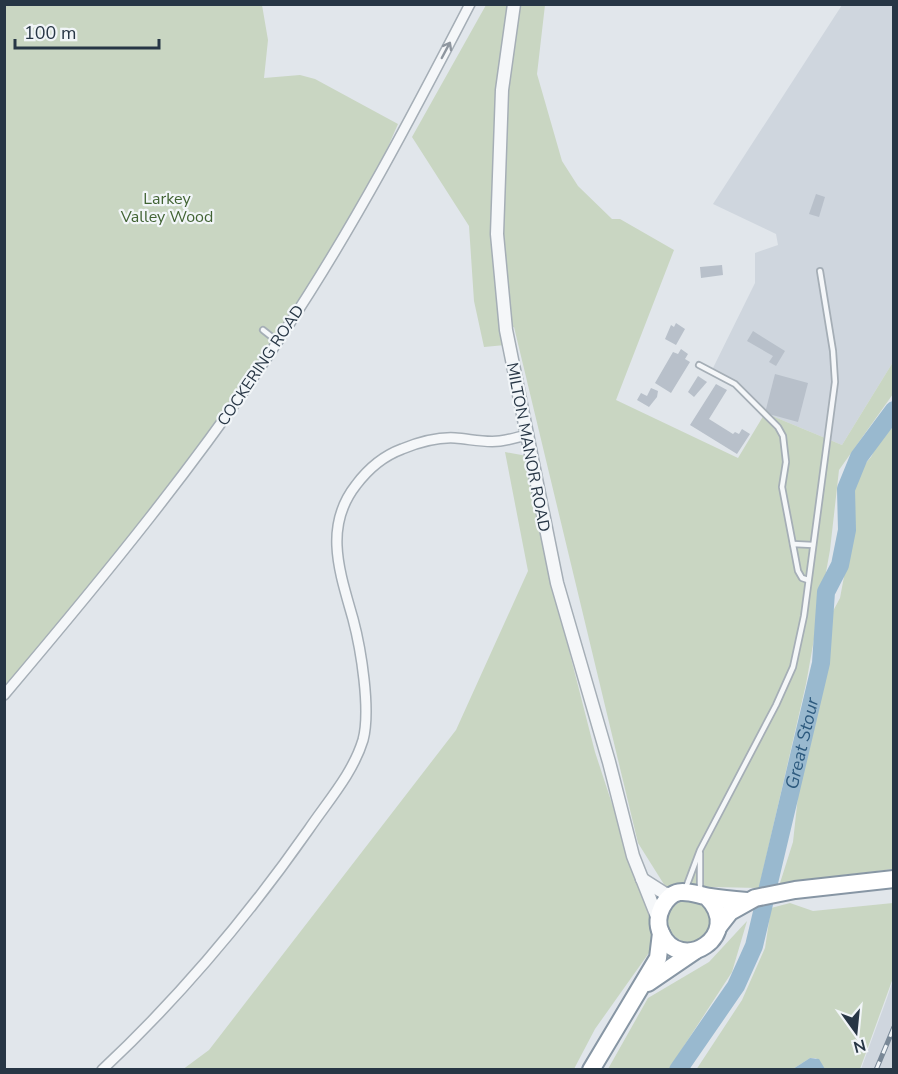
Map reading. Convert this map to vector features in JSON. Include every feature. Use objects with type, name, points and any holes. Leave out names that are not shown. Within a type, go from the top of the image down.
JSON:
[{"type":"highway","points":[[639,992],[657,975],[711,942],[718,926],[730,912],[751,900],[778,893],[894,879]]},
{"type":"highway","points":[[691,894],[717,910],[718,926]]},
{"type":"highway","points":[[591,1070],[658,958],[659,926],[666,901],[691,894],[751,900]]},
{"type":"highway","points":[[659,926],[671,946],[695,951]]},
{"type":"street","name":"COCKERING ROAD","points":[[4,695],[98,584],[190,466],[277,341],[354,218],[470,4]]},
{"type":"street","name":"MILTON MANOR ROAD","points":[[514,4],[502,90],[498,234],[506,330],[557,583],[609,762],[622,819],[659,926]]},
{"type":"street","points":[[102,1070],[167,1006],[272,883],[333,794],[360,749],[366,726],[366,697],[356,635],[336,553],[341,512],[352,489],[378,462],[409,447],[452,438],[500,441],[527,435]]},
{"type":"street","points":[[641,878],[664,893],[691,894]]},
{"type":"lane","points":[[691,894],[700,850],[776,705],[793,667],[808,580],[835,382],[820,271]]},
{"type":"lane","points":[[263,330],[277,341]]},
{"type":"lane","points":[[699,365],[735,384],[778,427],[786,449],[782,487],[798,571],[802,578],[808,580]]},
{"type":"lane","points":[[793,544],[813,546]]},
{"type":"lane","points":[[691,894],[700,850]]},
{"type":"shaded area","points":[[842,5],[893,5],[893,362],[842,445],[765,413],[713,368],[755,283],[755,253],[778,245],[776,234],[713,204]]},
{"type":"shaded area","points":[[893,980],[893,1069],[861,1069],[887,998]]},
{"type":"green space","name":"Larkey Valley Wood","points":[[5,5],[262,5],[268,40],[264,78],[300,75],[315,79],[398,124],[354,217],[324,268],[291,317],[155,504],[5,690]]},
{"type":"green space","points":[[486,5],[545,5],[537,74],[562,161],[578,186],[612,219],[620,219],[674,250],[616,400],[738,458],[765,413],[842,445],[893,362],[893,394],[839,470],[830,550],[806,684],[759,888],[665,886],[638,843],[514,327],[503,331],[505,345],[484,347],[474,301],[469,226],[412,137]]},
{"type":"green space","points":[[893,426],[893,869],[795,881],[788,884],[780,883],[793,842],[798,796],[825,662],[832,613],[840,598],[851,539],[852,496],[857,473],[871,457],[881,437]]},
{"type":"green space","points":[[505,452],[527,456],[549,572],[595,752],[641,892],[652,915],[651,950],[595,1029],[574,1069],[182,1070],[209,1050],[456,730],[528,571]]},
{"type":"green space","points":[[689,900],[704,906],[710,921],[704,936],[689,942],[674,936],[668,921],[674,906]]},
{"type":"green space","points":[[790,903],[813,911],[893,903],[893,978],[860,1069],[825,1069],[816,1058],[810,1058],[793,1069],[696,1070],[742,1000],[765,948],[771,908]]},
{"type":"green space","points":[[747,921],[732,972],[669,1069],[608,1069],[648,998],[709,962]]},
{"type":"water","points":[[810,1058],[819,1059],[825,1069],[793,1069]]},
{"type":"building","points":[[816,194],[825,197],[819,217],[809,214]]},
{"type":"building","points":[[722,265],[723,275],[701,278],[700,267]]},
{"type":"building","points":[[676,323],[685,329],[676,345],[665,339],[671,325],[674,327]]},
{"type":"building","points":[[753,331],[785,351],[776,366],[769,362],[773,356],[747,341]]},
{"type":"building","points":[[681,349],[688,354],[685,359],[690,362],[671,393],[655,383],[673,352],[678,354]]},
{"type":"building","points":[[775,374],[808,383],[798,422],[765,413]]},
{"type":"building","points":[[698,376],[707,382],[694,397],[688,392]]},
{"type":"building","points":[[716,384],[727,390],[709,419],[733,434],[735,432],[739,434],[742,429],[750,434],[737,454],[690,425]]},
{"type":"building","points":[[651,388],[658,391],[657,397],[649,407],[637,400],[641,393],[647,396]]},
{"type":"waterway","name":"Great Stour","points":[[678,1070],[736,986],[754,946],[821,663],[826,592],[840,565],[847,530],[846,489],[859,457],[894,410]]},
{"type":"railway","points":[[876,1070],[894,1027]]}]
